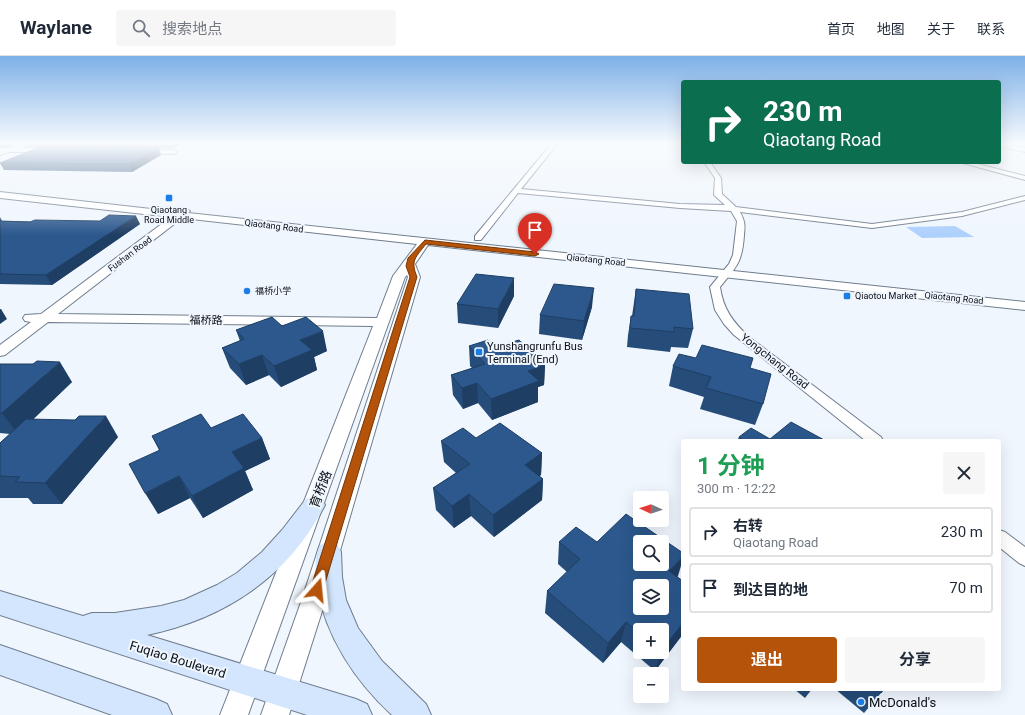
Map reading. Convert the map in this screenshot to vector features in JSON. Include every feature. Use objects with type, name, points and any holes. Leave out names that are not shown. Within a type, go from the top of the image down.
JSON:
[{"type":"main road","points":[[67,624],[112,627],[158,620],[202,605],[234,588],[264,567],[290,539],[314,505]]},
{"type":"main road","points":[[329,552],[329,579],[335,608],[345,630],[364,663],[391,694],[415,715]]},
{"type":"main road","name":"Fuqiao Boulevard","points":[[0,603],[247,681],[279,703],[356,715]]},
{"type":"main road","points":[[0,660],[108,705],[156,715]]},
{"type":"street","points":[[478,238],[530,174]]},
{"type":"street","points":[[715,174],[718,178],[718,194],[734,209]]},
{"type":"street","points":[[1008,174],[1025,178]]},
{"type":"street","name":"Qiaotang Road","points":[[0,187],[181,212],[425,242],[1025,295]]},
{"type":"street","points":[[516,191],[680,206],[734,209],[872,226],[962,214],[1025,198]]},
{"type":"street","name":"Qiaotang Road","points":[[0,195],[478,238],[1025,306]]},
{"type":"street","name":"Yongchang Road","points":[[734,209],[741,221],[738,254],[715,287],[716,302],[722,315],[731,326],[873,439]]},
{"type":"street","name":"Fushan Road","points":[[0,352],[181,212]]},
{"type":"street","name":"Fushan Road","points":[[0,340],[181,212]]},
{"type":"street","name":"育桥路","points":[[234,715],[399,276],[410,266],[412,258],[425,242]]},
{"type":"street","points":[[279,703],[329,552],[414,277],[410,266]]},
{"type":"street","name":"福桥路","points":[[30,318],[382,322]]},
{"type":"street","points":[[1001,539],[1025,558]]},
{"type":"shaded area","points":[[955,226],[974,237],[922,238],[906,227]]},
{"type":"building","points":[[109,215],[136,216],[46,275],[0,274],[0,221],[100,221]]},
{"type":"building","points":[[476,274],[514,278],[498,309],[457,304]]},
{"type":"building","points":[[554,284],[594,288],[584,321],[540,315]]},
{"type":"building","points":[[636,289],[689,294],[693,329],[674,327],[674,332],[630,328],[631,316],[634,316]]},
{"type":"building","points":[[272,317],[282,326],[306,317],[323,331],[300,340],[312,350],[274,366],[262,355],[239,364],[222,348],[244,339],[236,330]]},
{"type":"building","points":[[488,340],[496,347],[519,340],[545,365],[528,371],[539,381],[491,399],[477,383],[462,388],[451,375],[485,364],[469,346]]},
{"type":"building","points":[[702,345],[753,358],[750,368],[771,374],[763,404],[706,388],[711,377],[673,366],[679,354],[696,358]]},
{"type":"building","points":[[37,361],[60,362],[2,413],[0,413],[0,364],[33,364]]},
{"type":"building","points":[[201,414],[211,428],[243,414],[262,438],[232,452],[244,468],[192,496],[179,476],[145,493],[129,464],[160,450],[152,436]]},
{"type":"building","points":[[79,416],[106,416],[45,483],[15,482],[20,477],[0,476],[0,443],[26,419],[75,420]]},
{"type":"building","points":[[791,422],[822,439],[770,439]]},
{"type":"building","points":[[500,423],[542,453],[525,465],[543,479],[493,515],[469,494],[452,506],[433,488],[470,464],[441,441],[463,428],[476,438]]},
{"type":"building","points":[[751,428],[770,439],[742,439],[739,437]]},
{"type":"building","points":[[626,514],[633,519],[633,527],[645,527],[657,535],[633,535],[633,571],[669,571],[681,580],[681,626],[669,641],[669,623],[633,623],[633,628],[626,622],[608,643],[547,591],[580,559],[559,542],[576,527],[597,542]]},
{"type":"building","points":[[669,543],[681,552],[681,558],[669,571]]},
{"type":"place","name":"Qiaotang Road Middle","points":[[169,198]]},
{"type":"place","name":"福桥小学","points":[[247,291]]},
{"type":"place","name":"Qiaotou Market","points":[[847,296]]},
{"type":"place","name":"Yunshangrunfu Bus Terminal (End)","points":[[479,352]]},
{"type":"place","name":"McDonald's","points":[[861,702]]},
{"type":"route","points":[[317,590],[414,277],[410,266],[416,251],[425,242],[535,254]]}]
